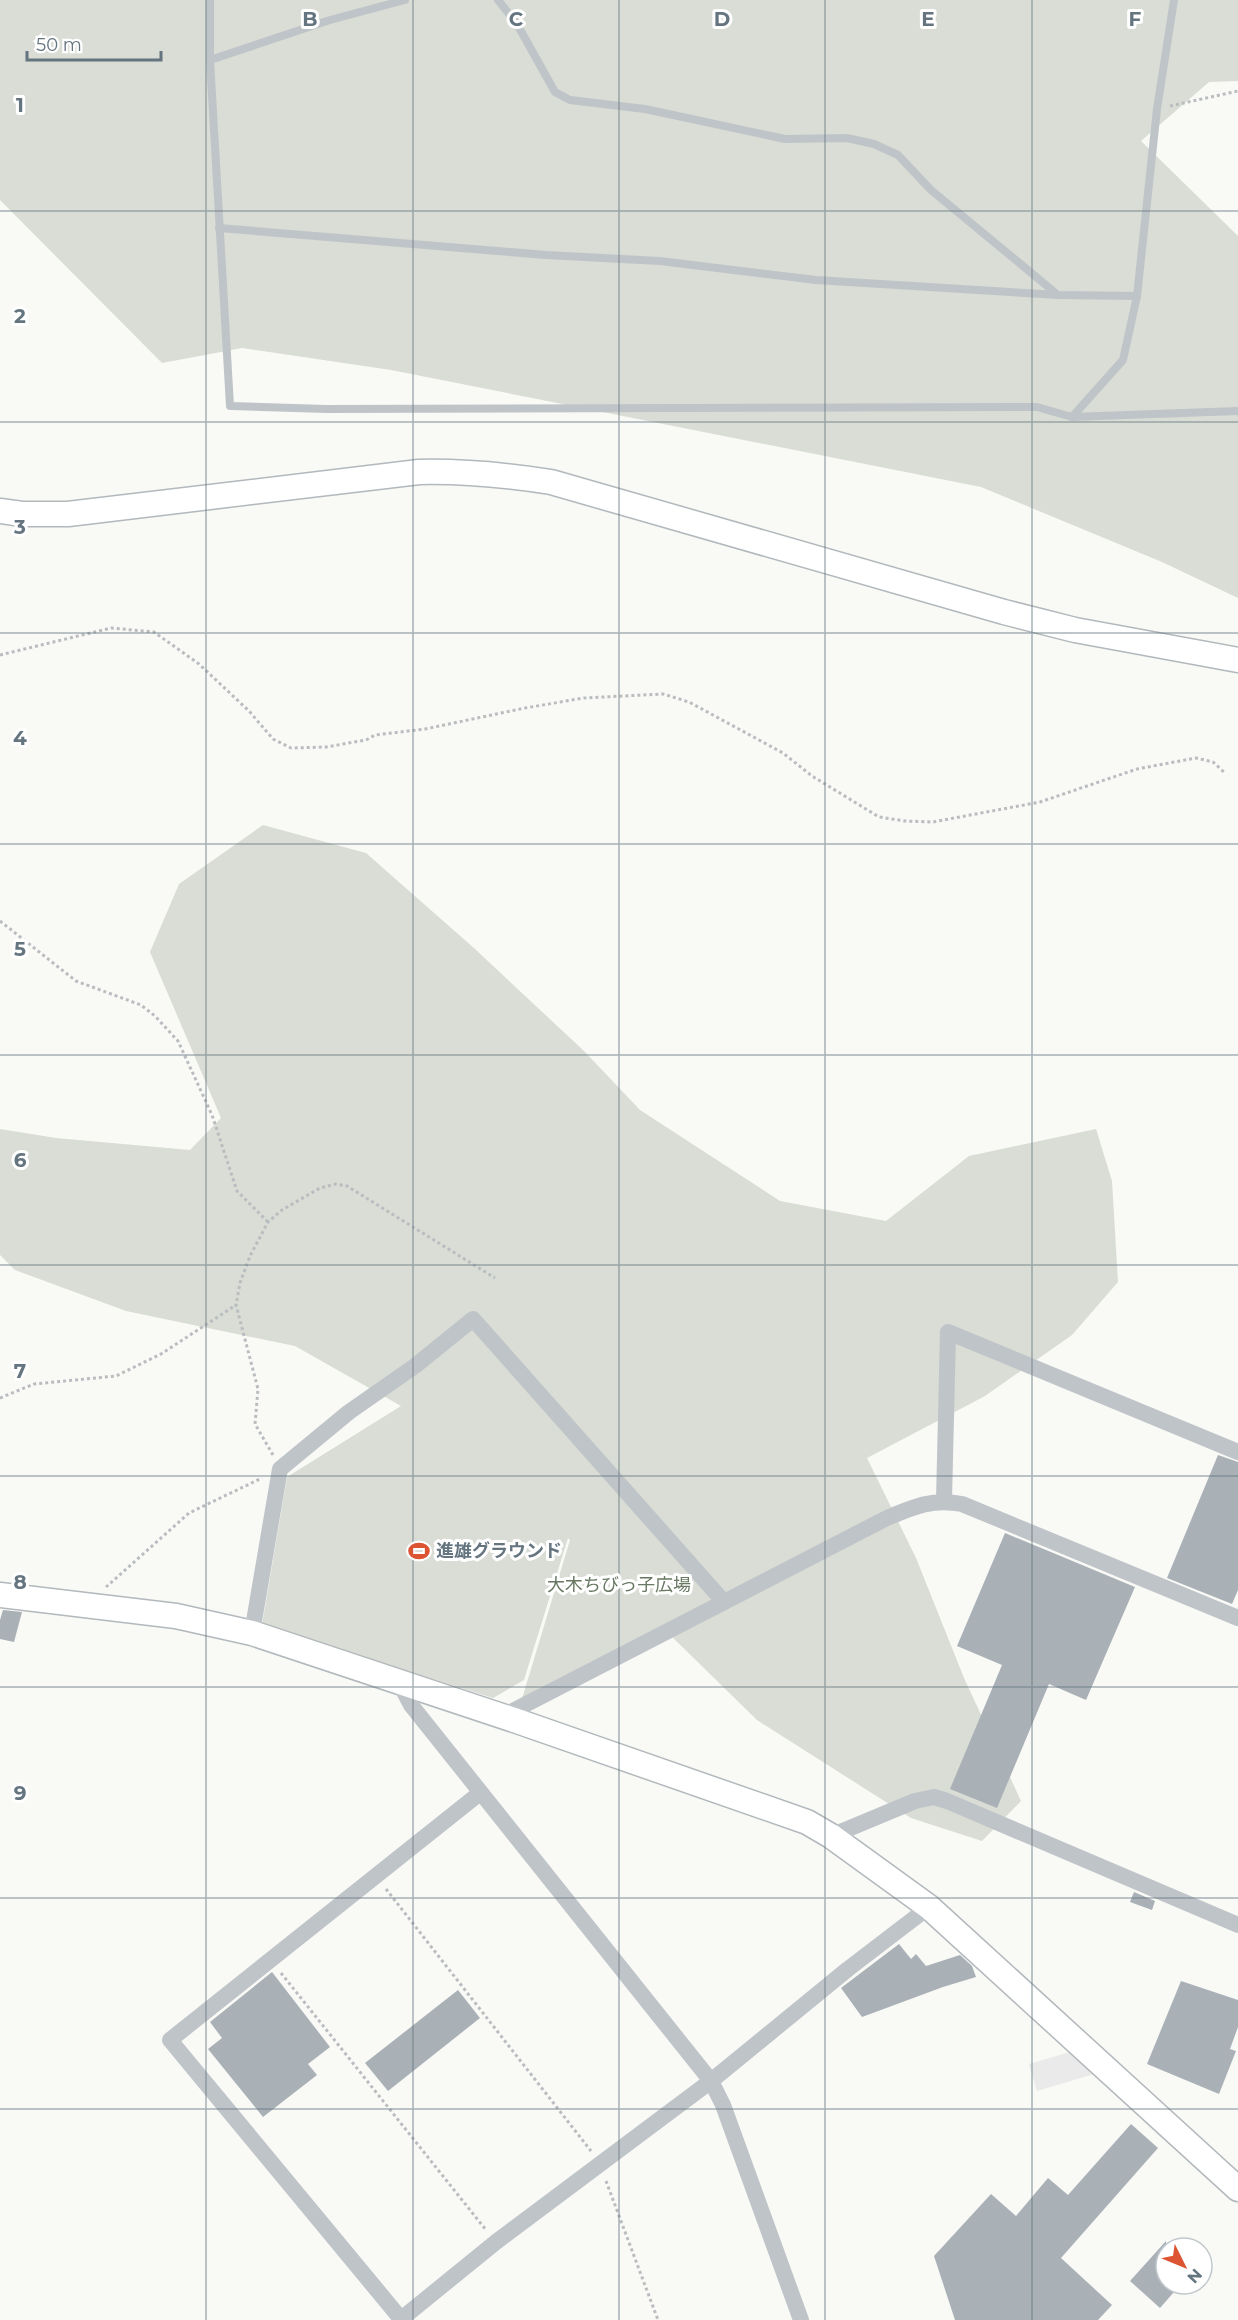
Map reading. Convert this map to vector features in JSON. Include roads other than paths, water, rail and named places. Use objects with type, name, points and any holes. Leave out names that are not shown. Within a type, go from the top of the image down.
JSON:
[{"type":"street","points":[[0,511],[22,514],[68,514],[419,472],[461,471],[506,475],[551,482],[1014,615],[1075,630],[1238,660]]},
{"type":"street","points":[[252,1632],[280,1469],[349,1412],[415,1366],[473,1319],[724,1602]]},
{"type":"street","points":[[944,1500],[948,1332],[1238,1452]]},
{"type":"street","points":[[503,1716],[886,1518],[912,1508],[944,1500],[962,1504],[1238,1617]]},
{"type":"street","points":[[0,1595],[176,1616],[252,1632],[503,1716],[807,1822],[831,1836],[928,1907],[1238,2189]]},
{"type":"street","points":[[399,1682],[411,1705],[711,2081],[723,2105],[801,2320]]},
{"type":"street","points":[[480,1793],[170,2040],[401,2320],[496,2242],[711,2081],[928,1907]]},
{"type":"street","points":[[831,1836],[915,1801],[934,1797],[1238,1925]]},
{"type":"lane","points":[[210,0],[210,60],[230,406],[326,409],[1037,407],[1072,417],[1238,411]]},
{"type":"lane","points":[[210,60],[330,20],[405,0]]},
{"type":"lane","points":[[498,0],[517,24],[555,92],[570,100],[645,108],[785,139],[847,138],[874,144],[898,155],[931,190],[1058,295]]},
{"type":"lane","points":[[1072,417],[1123,360],[1137,296],[1157,109],[1174,0]]},
{"type":"lane","points":[[219,228],[546,255],[660,261],[816,280],[1058,295],[1137,296]]},
{"type":"place","name":"進雄グラウンド","points":[[419,1551]]},
{"type":"park label","name":"大木ちびっ子広場","points":[[619,1585]]}]
